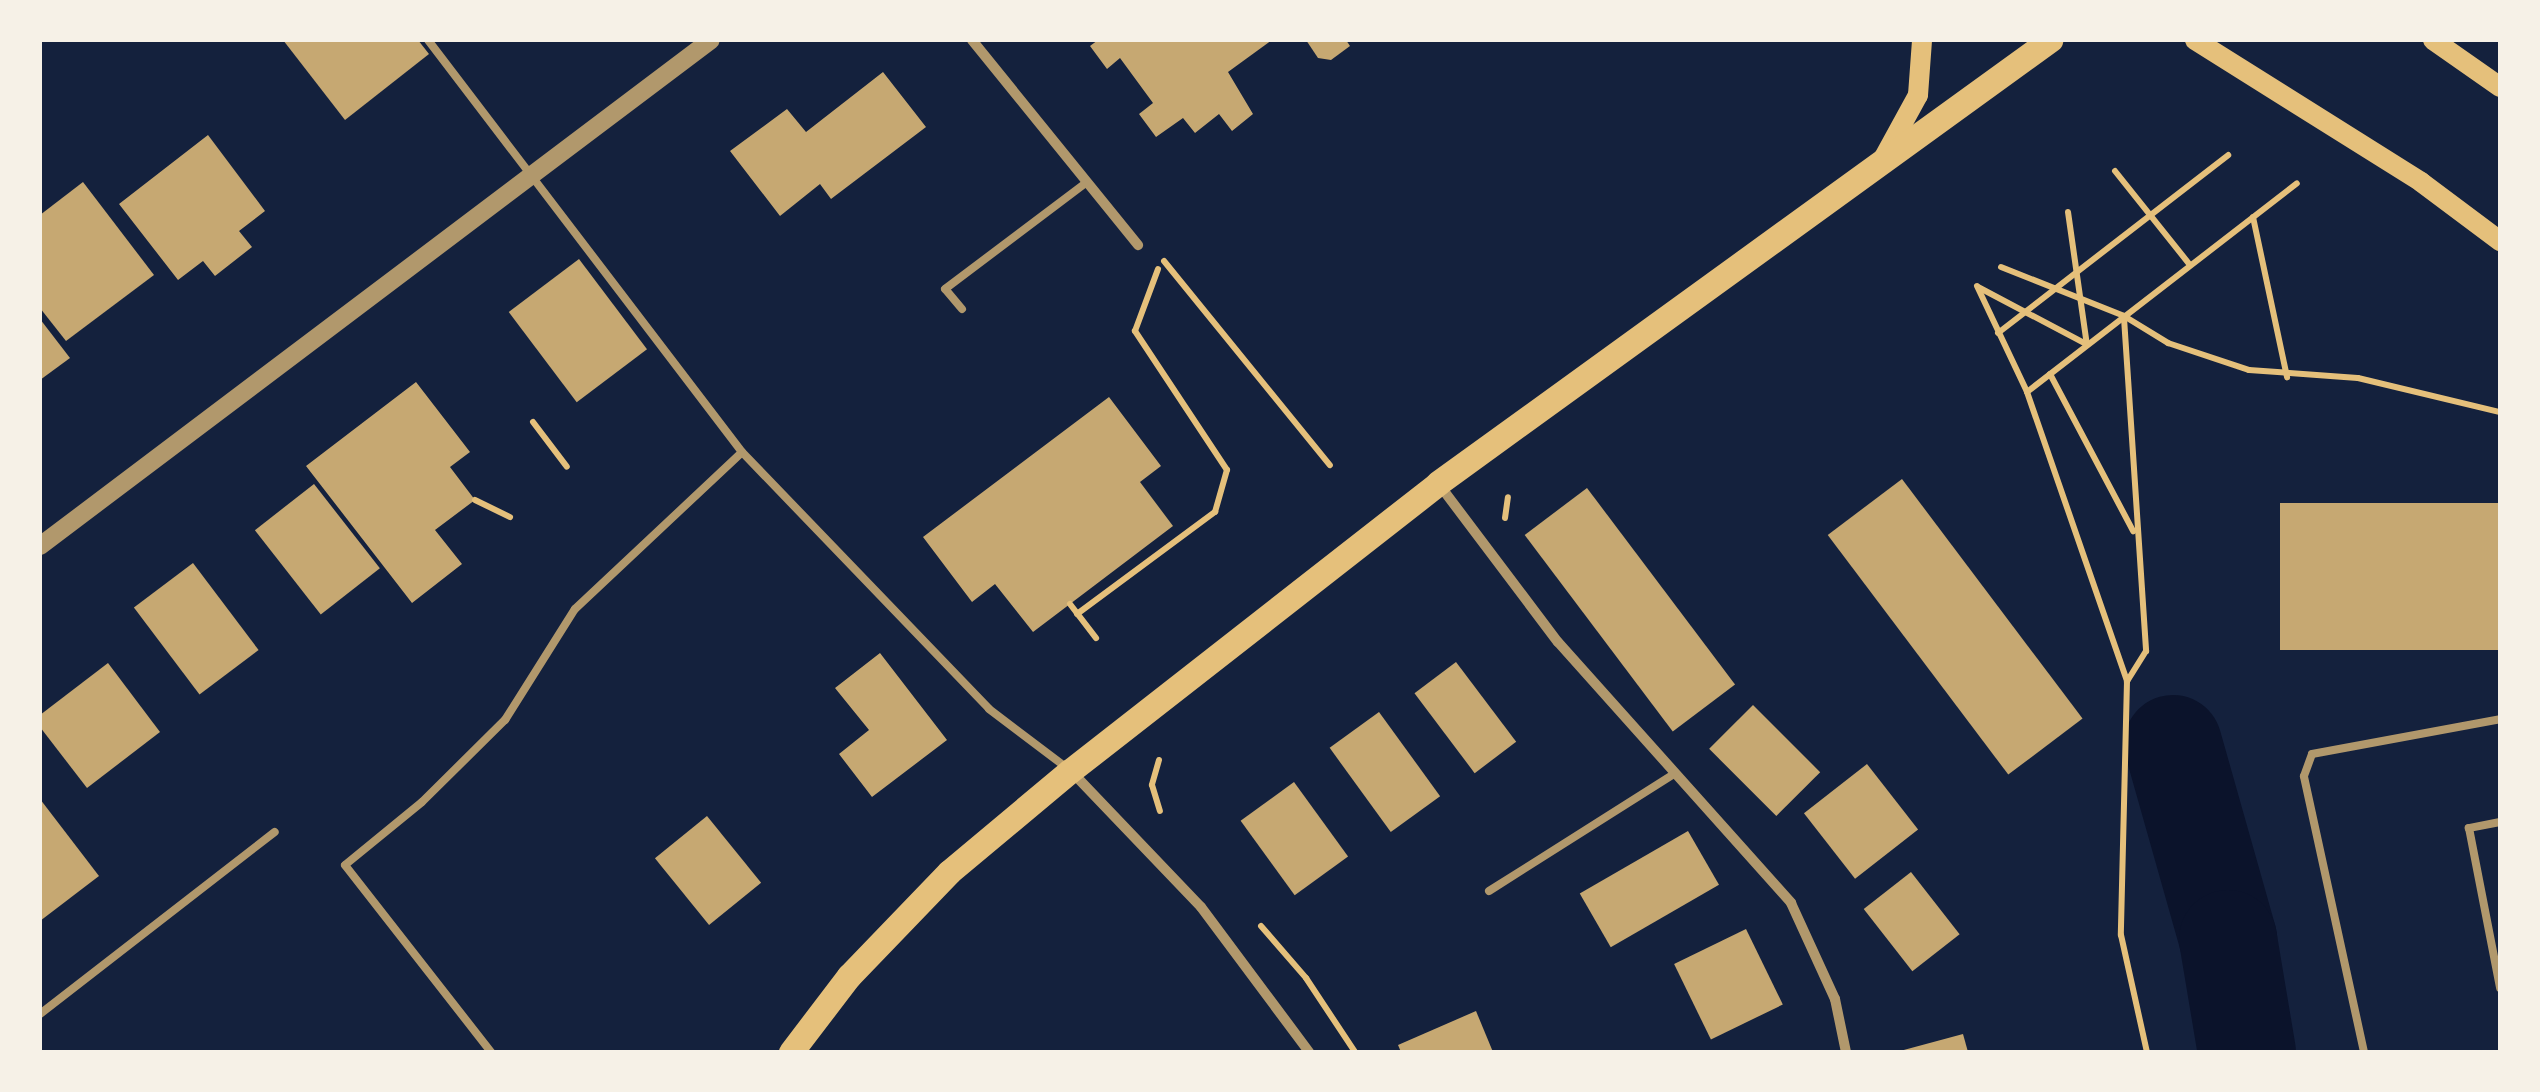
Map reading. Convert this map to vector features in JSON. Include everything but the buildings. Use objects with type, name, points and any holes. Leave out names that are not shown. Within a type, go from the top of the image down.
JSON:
[{"type":"main road","points":[[1882,161],[1918,95],[1922,40]]},
{"type":"main road","points":[[791,1052],[849,976],[949,872],[1070,770],[1438,484],[2050,40]]},
{"type":"main road","points":[[2195,40],[2422,182],[2500,241]]},
{"type":"main road","points":[[2434,40],[2500,87]]},
{"type":"street","points":[[40,546],[711,40]]},
{"type":"street","points":[[972,40],[1138,245]]},
{"type":"street","points":[[1438,484],[1558,642],[1791,903],[1835,999],[1846,1052]]},
{"type":"street","points":[[1070,770],[1201,907],[1308,1052]]},
{"type":"lane","points":[[428,40],[742,452],[989,709],[1070,770]]},
{"type":"lane","points":[[962,310],[946,290],[1087,182]]},
{"type":"lane","points":[[491,1052],[345,864],[422,802],[505,720],[575,609],[742,452]]},
{"type":"lane","points":[[2364,1052],[2304,776],[2312,754],[2500,719]]},
{"type":"lane","points":[[1489,892],[1674,774]]},
{"type":"lane","points":[[2500,822],[2470,828],[2500,988]]},
{"type":"lane","points":[[40,1014],[276,832]]},
{"type":"path","points":[[1998,333],[2228,155]]},
{"type":"path","points":[[2115,171],[2190,265]]},
{"type":"path","points":[[2027,392],[2297,184]]},
{"type":"path","points":[[2068,212],[2087,345]]},
{"type":"path","points":[[2253,217],[2287,376]]},
{"type":"path","points":[[1138,245],[1162,259],[1330,465]]},
{"type":"path","points":[[1077,614],[1216,512],[1228,470],[1135,331],[1162,259]]},
{"type":"path","points":[[2001,267],[2124,316],[2168,343],[2287,376],[2358,378],[2500,412]]},
{"type":"path","points":[[2087,345],[1977,286],[2027,392],[2127,681],[2121,935],[2146,1052]]},
{"type":"path","points":[[2124,316],[2146,651],[2127,681]]},
{"type":"path","points":[[2050,374],[2136,536]]},
{"type":"path","points":[[533,422],[567,466]]},
{"type":"path","points":[[475,500],[510,517]]},
{"type":"path","points":[[1070,604],[1096,638]]},
{"type":"waterway","points":[[2173,744],[2228,939],[2247,1052]]}]
